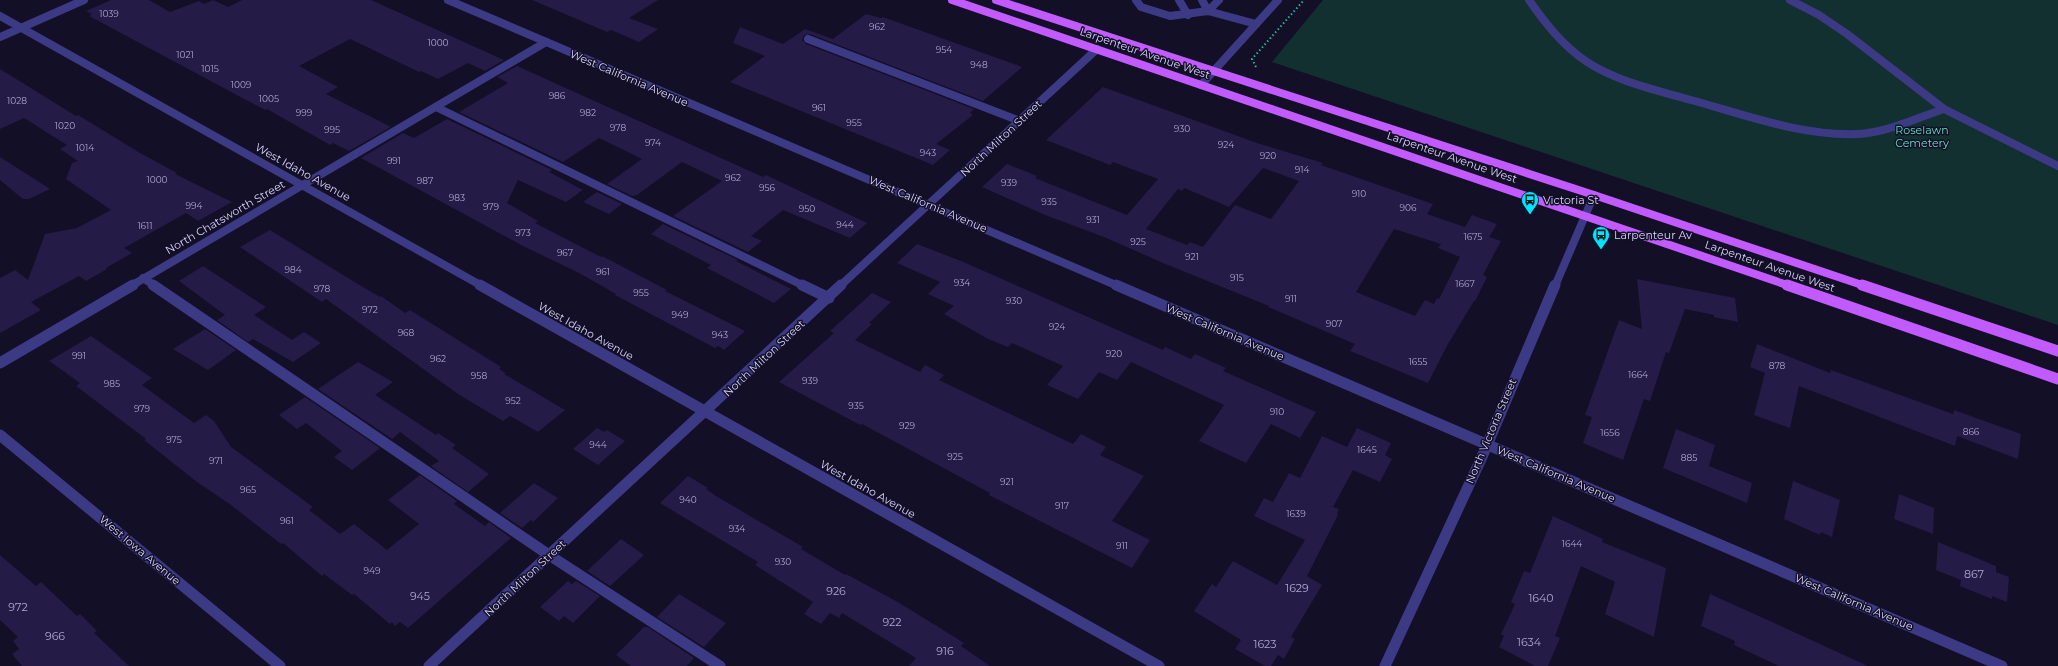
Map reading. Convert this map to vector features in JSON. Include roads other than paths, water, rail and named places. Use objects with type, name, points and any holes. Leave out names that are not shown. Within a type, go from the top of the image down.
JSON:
[{"type":"main road","name":"Larpenteur Avenue West","points":[[952,0],[1585,215],[2058,379]]},
{"type":"main road","name":"Larpenteur Avenue West","points":[[996,0],[1594,195],[2058,351]]},
{"type":"street","points":[[0,36],[84,0]]},
{"type":"street","name":"West California Avenue","points":[[448,0],[930,205],[2002,666]]},
{"type":"street","points":[[1136,0],[1141,6],[1170,16],[1188,15],[1208,11],[1256,24]]},
{"type":"street","points":[[1179,0],[1188,15]]},
{"type":"street","points":[[1202,0],[1208,11]]},
{"type":"street","points":[[1208,11],[1219,0]]},
{"type":"street","points":[[1201,85],[1278,0]]},
{"type":"street","points":[[1529,0],[1562,41],[1587,62],[1614,75],[1656,90],[1781,126],[1822,134],[1859,134],[1891,126],[1944,109]]},
{"type":"street","points":[[1790,0],[1819,15],[1847,34],[1944,109],[2058,166]]},
{"type":"street","name":"West Idaho Avenue","points":[[0,16],[1159,666]]},
{"type":"street","points":[[808,39],[1020,121]]},
{"type":"street","name":"North Chatsworth Street","points":[[0,363],[546,42]]},
{"type":"street","name":"North Milton Street","points":[[429,666],[1097,50]]},
{"type":"street","points":[[436,107],[829,298]]},
{"type":"street","name":"North Victoria Street","points":[[1385,666],[1486,444],[1594,195]]},
{"type":"street","points":[[143,278],[549,555],[720,666]]},
{"type":"street","name":"West Iowa Avenue","points":[[0,435],[280,666]]},
{"type":"place","name":"Victoria St","points":[[1530,215]]},
{"type":"place","name":"Larpenteur Av","points":[[1601,250]]},
{"type":"park label","name":"Roselawn Cemetery","points":[[1922,136]]}]
